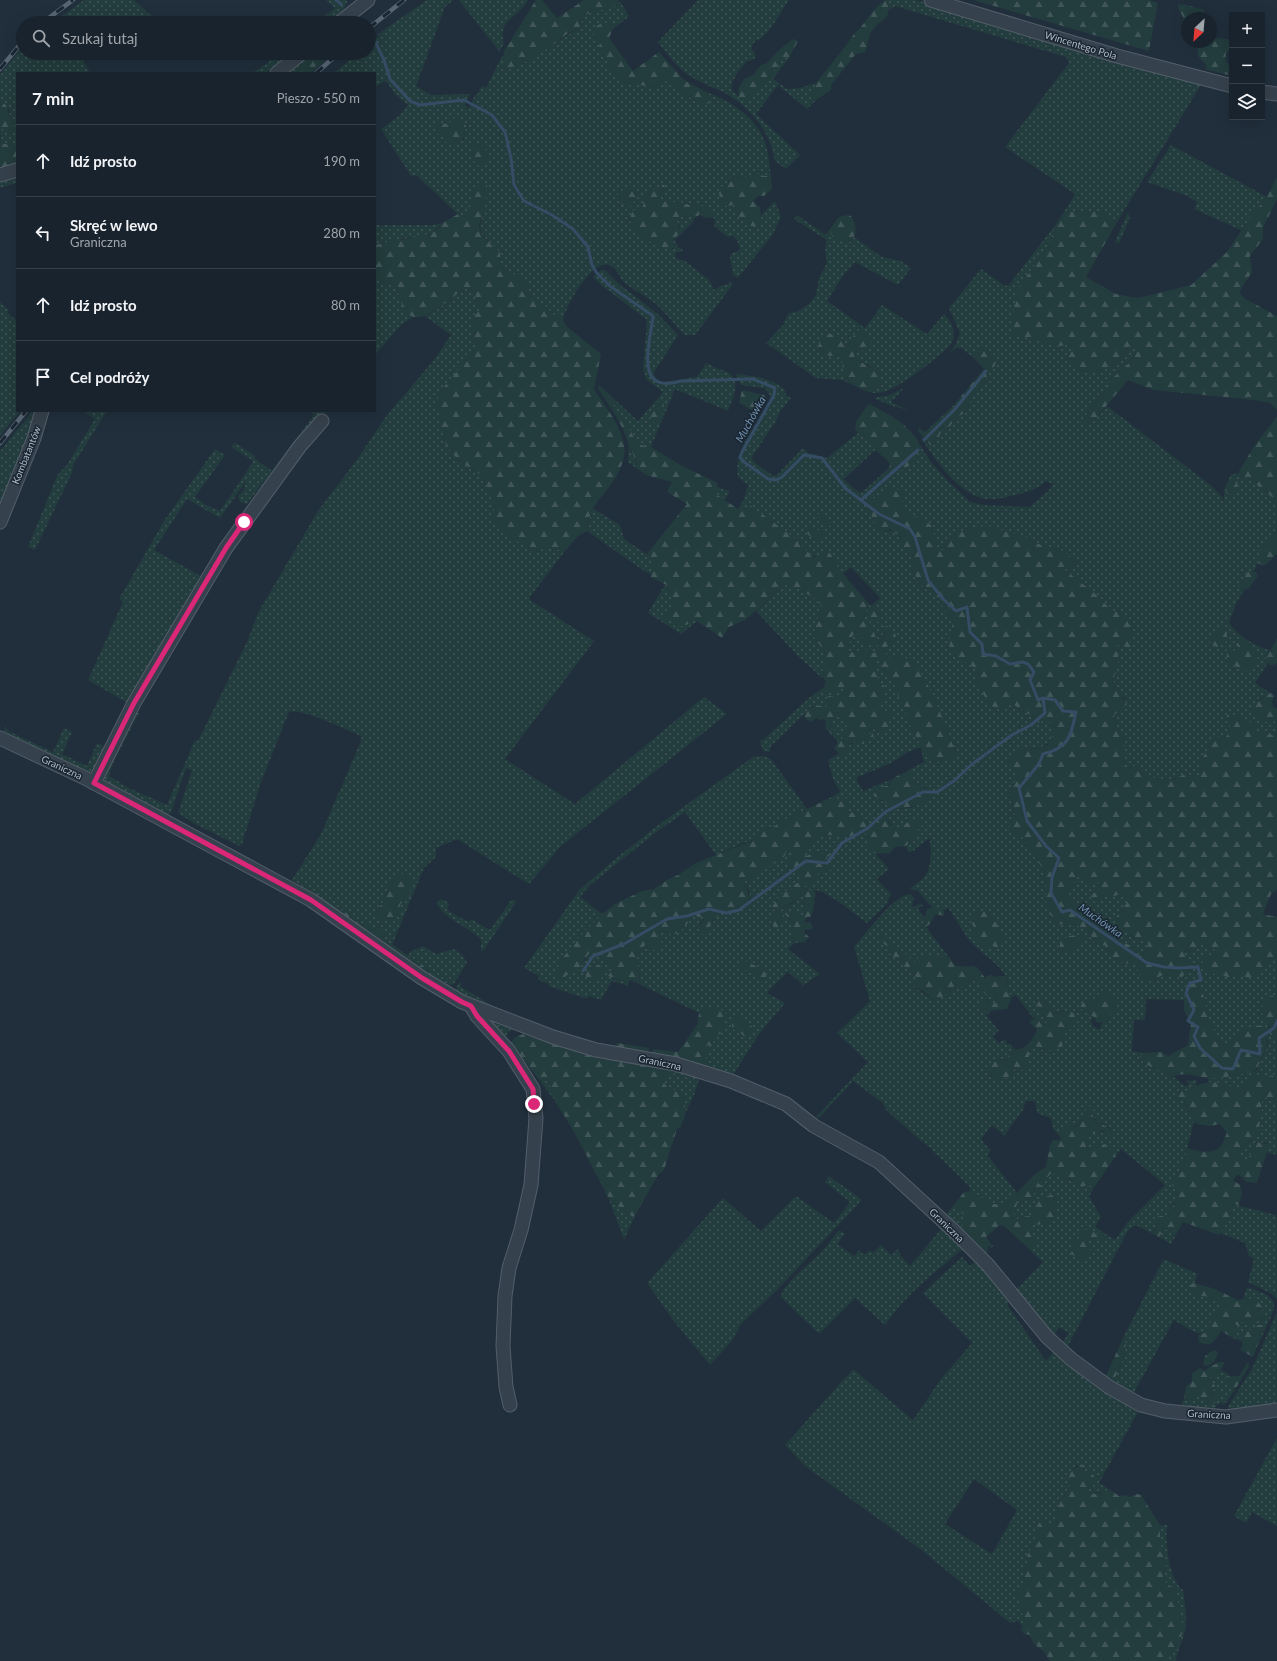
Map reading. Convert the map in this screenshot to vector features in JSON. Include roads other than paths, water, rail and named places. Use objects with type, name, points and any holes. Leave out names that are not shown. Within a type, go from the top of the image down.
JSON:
[{"type":"street","name":"Wincentego Pola","points":[[931,0],[1117,56],[1229,85]]},
{"type":"street","points":[[347,16],[363,1]]},
{"type":"street","points":[[278,72],[293,60]]},
{"type":"street","points":[[1265,92],[1277,94]]},
{"type":"street","points":[[0,175],[16,170]]},
{"type":"street","name":"Kombatantów","points":[[0,522],[34,438],[42,412]]},
{"type":"street","points":[[94,783],[134,703],[226,548],[300,446],[322,421]]},
{"type":"street","name":"Graniczna","points":[[0,738],[94,783],[311,900],[422,978],[462,1002],[553,1037],[596,1050],[676,1064],[731,1081],[786,1104],[814,1126],[880,1162],[988,1265],[1047,1337],[1071,1359],[1109,1387],[1141,1405],[1165,1410],[1226,1417],[1277,1410]]},
{"type":"street","points":[[471,1006],[477,1016],[509,1051],[533,1089],[536,1118],[531,1185],[521,1230],[509,1268],[504,1296],[503,1346],[506,1387],[510,1405]]},
{"type":"waterway","points":[[336,0],[341,4]]},
{"type":"waterway","name":"Muchówka","points":[[376,43],[384,60],[390,79],[410,101],[420,105],[464,100],[492,115],[505,132],[511,158],[514,185],[524,201],[552,215],[573,229],[588,247],[592,265],[596,272],[610,286],[653,316],[648,364],[650,374],[656,381],[666,383],[681,381],[753,379],[775,388],[774,395],[742,452],[740,457],[744,462],[768,479],[776,480],[782,477],[804,455],[822,458],[845,488],[879,514],[910,529],[915,537],[928,580],[943,599],[956,611],[967,607],[970,632],[982,644],[983,654],[996,656],[1010,664],[1023,662],[1028,664],[1034,672],[1030,680],[1038,700],[1043,698],[1055,700],[1063,711],[1076,712],[1067,740],[1058,748],[1043,754],[1039,764],[1019,788],[1027,821],[1046,846],[1059,858],[1052,877],[1051,893],[1062,912],[1070,910],[1147,963],[1164,967],[1198,967],[1201,980],[1190,983],[1186,993],[1194,1010],[1188,1021],[1198,1027],[1194,1036],[1200,1048],[1222,1068],[1233,1069],[1241,1050],[1260,1054],[1259,1038],[1274,1028],[1277,1021]]},
{"type":"waterway","points":[[924,440],[955,409],[986,371]]},
{"type":"waterway","points":[[861,500],[918,450]]},
{"type":"waterway","points":[[583,971],[593,956],[624,944],[667,919],[687,916],[709,909],[726,913],[739,910],[806,861],[827,863],[842,843],[868,828],[885,812],[923,792],[937,792],[954,781],[971,765],[1012,735],[1031,725],[1045,713],[1043,698]]},
{"type":"railway","points":[[51,16],[73,0]]},
{"type":"railway","points":[[376,22],[404,0]]},
{"type":"railway","points":[[0,69],[16,50]]},
{"type":"railway","points":[[317,72],[331,60]]},
{"type":"railway","points":[[0,443],[25,412]]}]
